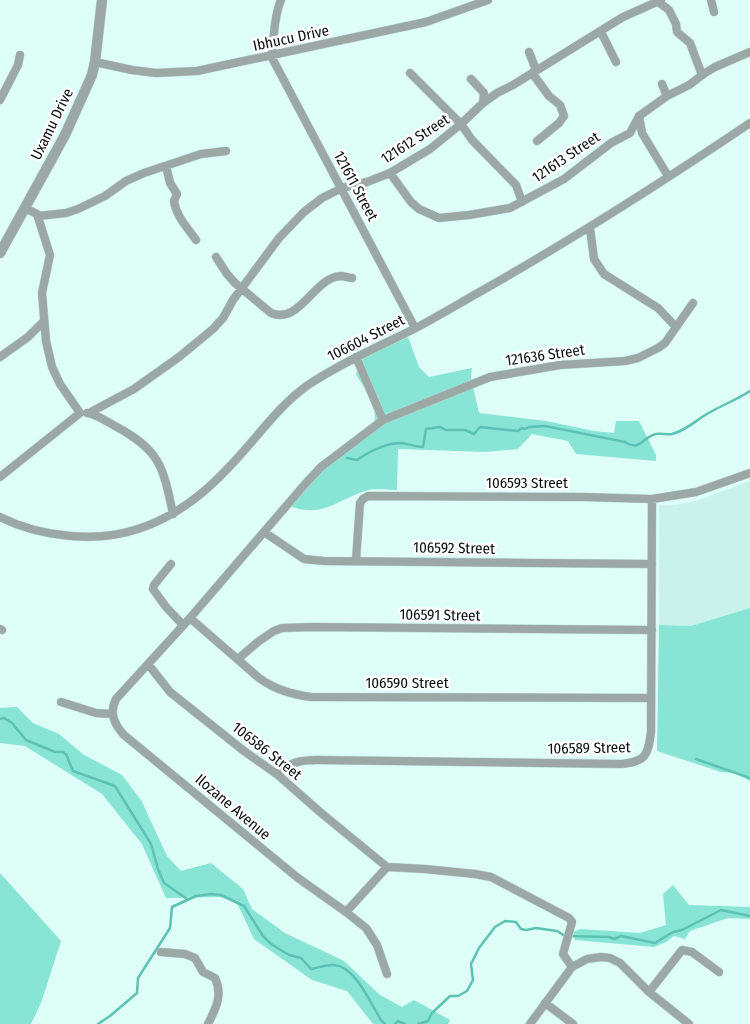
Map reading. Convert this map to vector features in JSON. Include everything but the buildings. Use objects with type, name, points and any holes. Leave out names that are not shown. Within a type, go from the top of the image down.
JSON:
[{"type":"street","name":"Uxamu Drive","points":[[0,253],[77,112],[95,62],[102,0]]},
{"type":"street","points":[[272,56],[275,21],[281,0]]},
{"type":"street","name":"Ibhucu Drive","points":[[95,62],[156,73],[197,71],[426,22],[488,0]]},
{"type":"street","points":[[711,0],[714,12]]},
{"type":"street","points":[[659,1],[670,10],[677,32],[691,44],[702,75]]},
{"type":"street","name":"121612 Street","points":[[90,413],[134,389],[178,357],[223,318],[242,288],[290,225],[322,198],[342,188],[367,182],[390,173],[430,149],[497,93],[631,13],[659,1]]},
{"type":"street","points":[[601,32],[616,62]]},
{"type":"street","points":[[529,52],[534,72],[549,96],[560,105],[564,116],[560,122],[537,141]]},
{"type":"street","name":"121613 Street","points":[[390,173],[411,202],[419,209],[439,218],[510,208],[564,179],[611,143],[630,132],[639,116],[667,96],[689,85],[725,62],[750,52]]},
{"type":"street","points":[[0,100],[18,65],[20,55]]},
{"type":"street","name":"121611 Street","points":[[272,56],[415,328]]},
{"type":"street","points":[[410,73],[461,124],[472,140],[516,185],[522,202]]},
{"type":"street","points":[[472,80],[484,93],[483,103]]},
{"type":"street","points":[[662,84],[667,96]]},
{"type":"street","points":[[639,116],[642,133],[668,176]]},
{"type":"street","name":"106604 Street","points":[[0,517],[28,529],[46,533],[94,536],[116,535],[138,529],[173,514],[198,497],[217,480],[268,423],[298,393],[324,375],[415,328],[590,228],[750,123]]},
{"type":"street","points":[[630,132],[642,133]]},
{"type":"street","points":[[25,208],[38,216],[66,213],[106,196],[126,182],[144,173],[201,154],[226,151]]},
{"type":"street","points":[[166,166],[170,183],[177,194],[174,200],[176,208],[181,220],[196,240]]},
{"type":"street","points":[[38,216],[50,255],[42,293],[46,341],[52,368],[60,384],[80,413]]},
{"type":"street","points":[[590,228],[594,259],[604,274],[658,308],[676,327]]},
{"type":"street","points":[[216,258],[242,288],[271,312],[278,315],[294,310],[319,287],[331,280],[340,276],[352,278]]},
{"type":"street","name":"121636 Street","points":[[383,420],[490,377],[560,365],[625,361],[638,358],[658,348],[665,342],[693,303]]},
{"type":"street","points":[[0,357],[28,337],[43,322]]},
{"type":"street","points":[[61,702],[96,712],[113,714],[113,705],[116,699],[190,618],[321,467],[383,420],[356,357]]},
{"type":"street","points":[[0,477],[80,413],[90,413],[138,439],[152,452],[162,467],[173,514]]},
{"type":"street","name":"106593 Street","points":[[356,560],[360,503],[368,496],[582,496],[652,499],[696,492],[750,473]]},
{"type":"street","name":"106589 Street","points":[[278,775],[292,764],[305,760],[634,763],[645,756],[649,748],[651,732],[652,499]]},
{"type":"street","name":"106592 Street","points":[[264,532],[304,559],[341,562],[356,560],[652,564]]},
{"type":"street","points":[[171,564],[154,584],[153,589],[166,607],[183,625]]},
{"type":"street","name":"106590 Street","points":[[190,618],[259,678],[289,694],[311,697],[651,698]]},
{"type":"street","name":"106591 Street","points":[[238,658],[268,634],[282,628],[652,630]]},
{"type":"street","name":"106586 Street","points":[[148,664],[170,692],[244,751],[278,775],[387,867]]},
{"type":"street","name":"Ilozane Avenue","points":[[113,714],[115,722],[124,735],[298,878],[366,928],[377,945],[387,974]]},
{"type":"street","points":[[346,912],[387,867],[425,869],[491,877],[569,918],[572,922],[563,954],[572,967]]},
{"type":"street","points":[[649,992],[682,950],[692,952],[719,972]]},
{"type":"street","points":[[161,952],[185,954],[195,958],[203,972],[215,978],[219,998],[208,1024]]},
{"type":"street","points":[[530,1024],[572,967],[587,959],[601,957],[610,958],[620,964],[649,992],[689,1024]]},
{"type":"street","points":[[545,1003],[573,1024]]},
{"type":"shaded area","points":[[750,481],[750,608],[691,626],[659,625],[659,505],[675,505],[699,500]]},
{"type":"green space","points":[[408,337],[419,367],[429,377],[472,368],[471,378],[479,413],[546,421],[594,431],[614,433],[616,421],[639,421],[656,455],[656,461],[576,454],[568,441],[532,434],[518,449],[485,452],[398,449],[397,490],[369,490],[317,510],[296,508],[284,503],[318,464],[374,424],[373,404],[356,374],[363,358]]},
{"type":"green space","points":[[750,608],[750,781],[735,773],[721,772],[657,751],[659,625],[691,626]]},
{"type":"green space","points":[[17,707],[33,723],[59,734],[84,755],[122,775],[141,800],[167,856],[181,871],[211,863],[243,889],[252,909],[285,933],[344,961],[380,995],[402,1007],[414,1000],[450,1020],[448,1024],[373,1024],[347,991],[312,980],[254,939],[238,905],[229,899],[219,897],[166,898],[142,844],[102,794],[25,746],[0,743],[0,708]]},
{"type":"green space","points":[[0,873],[61,941],[41,1003],[31,1024],[0,1024]]},
{"type":"green space","points":[[673,885],[689,905],[750,907],[750,919],[728,918],[690,931],[685,939],[674,936],[654,947],[575,940],[573,932],[581,929],[640,933],[666,925],[663,894]]},
{"type":"waterway","points":[[347,458],[357,460],[378,448],[396,443],[423,447],[426,429],[440,427],[446,430],[465,430],[474,434],[480,427],[518,431],[522,428],[545,426],[625,442],[630,445],[638,445],[656,434],[670,434],[680,431],[708,413],[750,391]]},
{"type":"waterway","points":[[0,719],[4,718],[12,723],[26,740],[55,752],[66,754],[73,771],[115,786],[151,844],[164,883],[187,899]]},
{"type":"waterway","points":[[696,759],[750,778]]},
{"type":"waterway","points":[[98,1024],[137,993],[138,978],[170,928],[172,907],[196,896],[211,894],[221,895],[244,906],[263,936],[271,944],[289,955],[301,958],[311,969],[334,965],[342,967],[349,972],[362,987],[385,1024]]},
{"type":"waterway","points":[[418,1024],[428,1021],[432,1013],[450,996],[458,996],[467,991],[473,980],[471,964],[479,948],[495,927],[505,921],[516,922],[521,929],[536,928],[557,931],[565,936],[609,937],[614,939],[621,936],[655,943],[673,932],[682,930],[721,910],[750,916]]},
{"type":"waterway","points":[[395,1024],[398,1021],[405,1024]]}]
